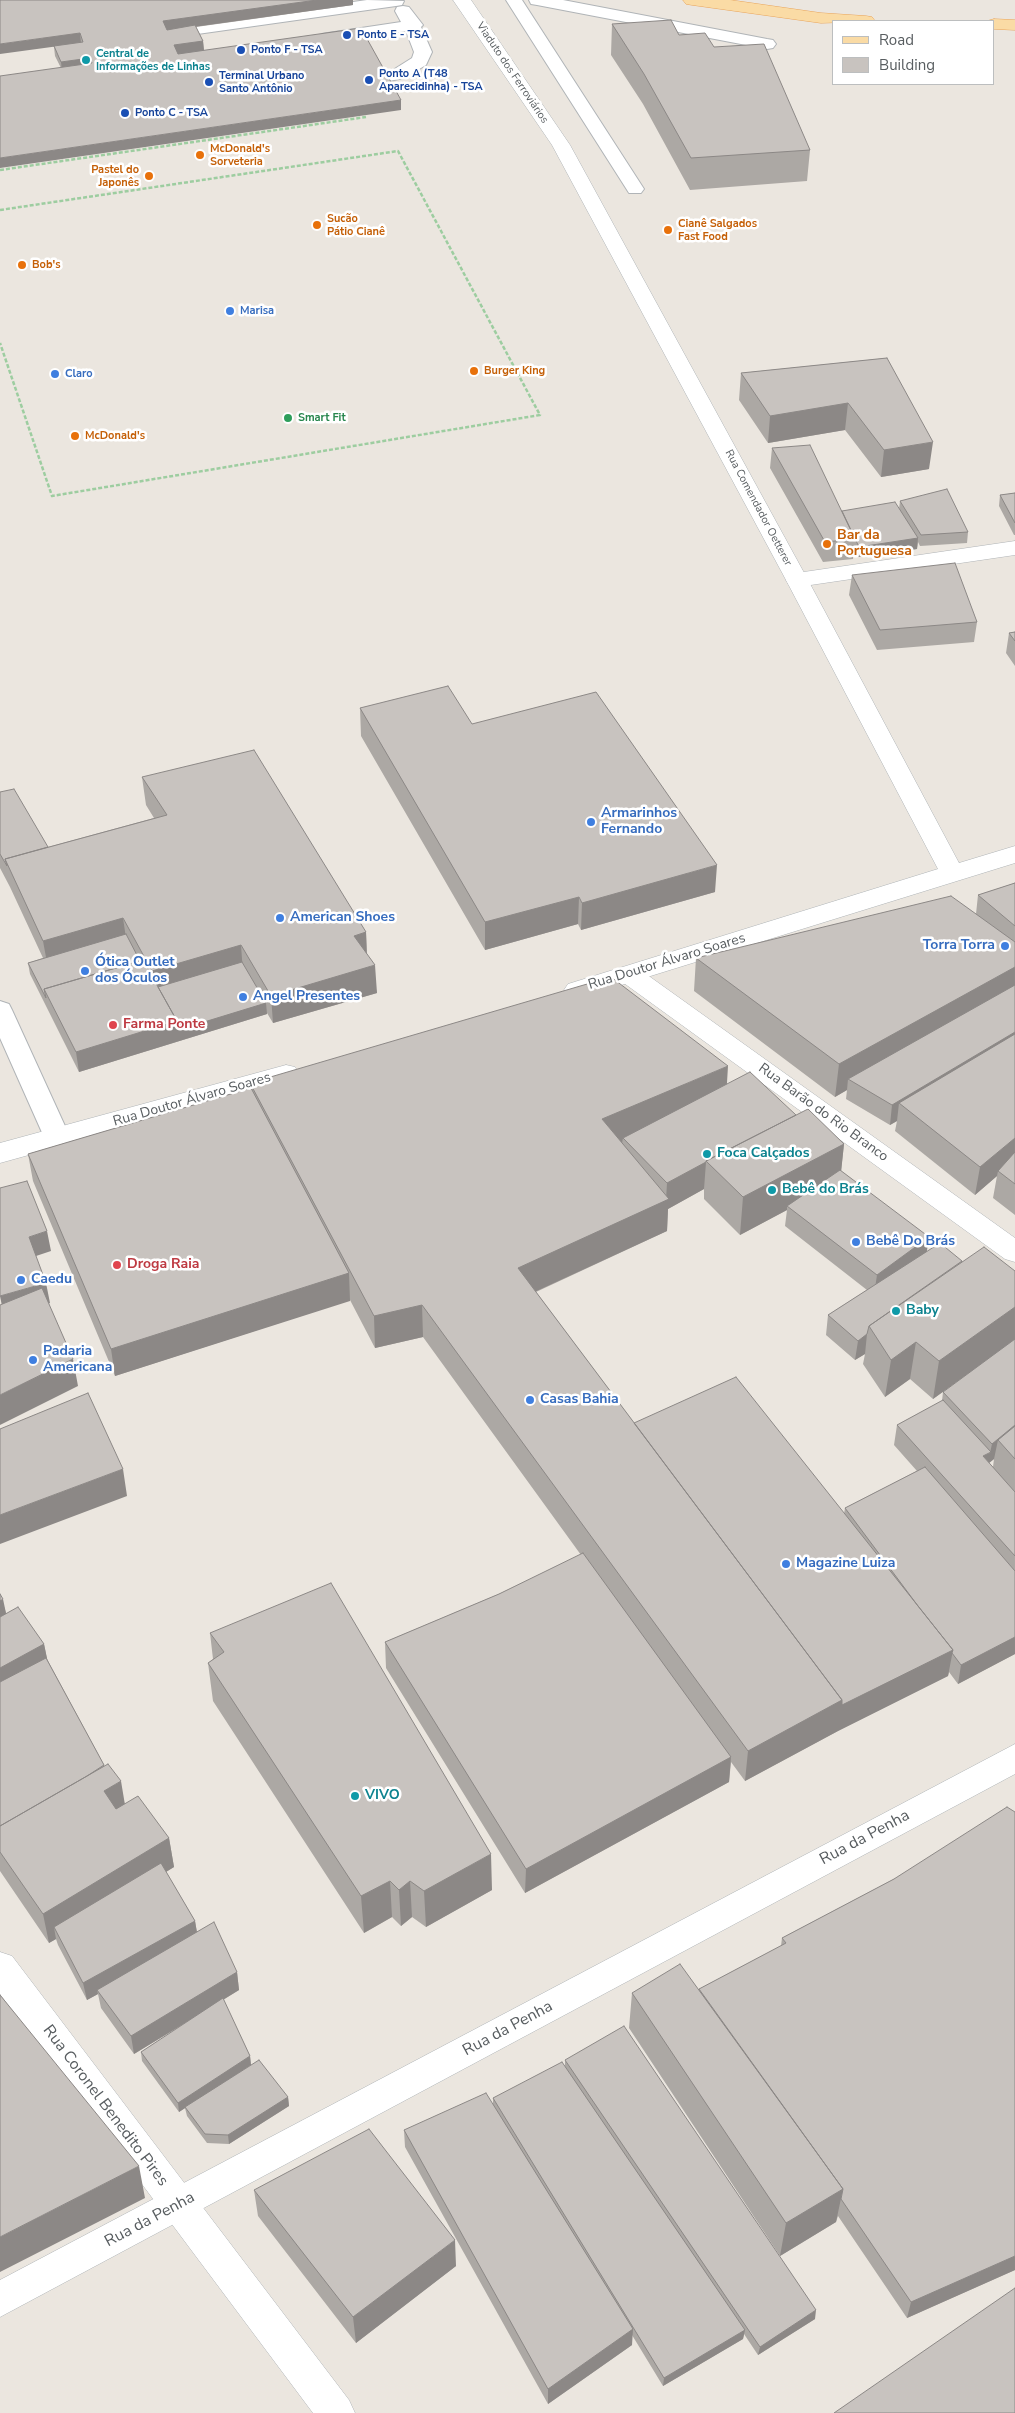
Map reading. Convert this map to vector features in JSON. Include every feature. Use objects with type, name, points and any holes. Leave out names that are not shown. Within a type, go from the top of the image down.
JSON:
[{"type":"main road","name":"Viaduto dos Ferroviários","points":[[462,0],[561,145]]},
{"type":"main road","points":[[692,0],[821,18],[851,20]]},
{"type":"main road","points":[[995,24],[1015,25]]},
{"type":"main road","name":"Rua Comendador Oetterer","points":[[561,145],[797,580],[952,872]]},
{"type":"main road","points":[[797,580],[1015,548]]},
{"type":"main road","name":"Rua Doutor Álvaro Soares","points":[[554,997],[630,975],[952,872],[1015,854]]},
{"type":"main road","name":"Rua Barão do Rio Branco","points":[[630,975],[1015,1252]]},
{"type":"main road","name":"Rua Doutor Álvaro Soares","points":[[0,1153],[304,1068]]},
{"type":"main road","name":"Rua da Penha","points":[[0,2299],[1015,1758]]},
{"type":"main road","name":"Rua Coronel Benedito Pires","points":[[0,1967],[336,2413]]},
{"type":"lane","points":[[158,35],[396,0],[414,26],[423,52],[420,61],[398,74],[368,80]]},
{"type":"lane","points":[[514,0],[635,189]]},
{"type":"lane","points":[[537,0],[767,44]]},
{"type":"lane","points":[[308,41],[414,26]]},
{"type":"lane","points":[[0,1010],[57,1137]]},
{"type":"path","points":[[0,170],[354,120],[372,114]]},
{"type":"path","points":[[0,210],[398,151],[540,415],[52,496],[0,343]]},
{"type":"building","name":"Terminal Urbano Santo Antônio","points":[[0,0],[317,0],[163,21],[167,30],[195,25],[203,41],[174,45],[178,54],[361,28],[401,100],[0,158],[0,76],[92,63],[90,58],[61,62],[54,46],[83,42],[80,33],[0,44]]},
{"type":"building","points":[[671,20],[679,35],[705,33],[714,47],[764,44],[810,150],[691,158],[644,74],[612,24]]},
{"type":"building","points":[[887,358],[933,442],[884,450],[848,403],[770,416],[741,373]]},
{"type":"building","points":[[810,445],[855,539],[825,542],[772,448]]},
{"type":"building","points":[[947,489],[968,532],[921,535],[900,501]]},
{"type":"building","points":[[1015,493],[1015,523],[1000,495]]},
{"type":"building","points":[[895,502],[918,538],[859,547],[842,511]]},
{"type":"building","points":[[955,563],[977,622],[880,630],[852,575]]},
{"type":"building","points":[[1015,632],[1015,641],[1009,633]]},
{"type":"building","points":[[448,686],[472,724],[596,692],[717,865],[582,903],[579,897],[485,922],[360,708]]},
{"type":"building","points":[[254,750],[366,932],[354,936],[375,965],[271,996],[241,945],[152,971],[123,918],[43,941],[5,859],[167,815],[142,777]]},
{"type":"building","points":[[14,789],[48,847],[5,859],[7,866],[0,854],[0,792]]},
{"type":"building","points":[[1015,883],[1015,926],[978,895]]},
{"type":"building","points":[[951,896],[1015,942],[1015,967],[839,1064],[696,958]]},
{"type":"building","name":"Ótica Outlet dos Óculos","points":[[126,934],[140,961],[44,989],[46,998],[28,963]]},
{"type":"building","name":"Farma Ponte","points":[[143,960],[177,1021],[76,1052],[44,989]]},
{"type":"building","points":[[242,962],[266,1003],[178,1030],[177,1021],[158,987]]},
{"type":"building","name":"Casas Bahia","points":[[611,977],[728,1066],[602,1119],[669,1199],[518,1268],[842,1700],[748,1751],[422,1305],[374,1316],[250,1083]]},
{"type":"building","points":[[1015,985],[1015,1032],[892,1105],[848,1079]]},
{"type":"building","points":[[1015,1034],[1015,1138],[980,1167],[899,1103]]},
{"type":"building","points":[[750,1072],[796,1115],[667,1183],[623,1138]]},
{"type":"building","points":[[251,1088],[349,1273],[111,1349],[28,1154]]},
{"type":"building","points":[[808,1109],[844,1144],[743,1197],[706,1161]]},
{"type":"building","points":[[1015,1152],[1015,1184],[998,1171]]},
{"type":"building","name":"Bebê Do Brás","points":[[840,1170],[929,1237],[877,1275],[787,1206]]},
{"type":"building","name":"Caedu","points":[[27,1181],[47,1231],[29,1237],[46,1283],[0,1296],[0,1188]]},
{"type":"building","points":[[940,1243],[962,1261],[869,1326],[867,1334],[858,1341],[828,1315]]},
{"type":"building","points":[[984,1247],[1015,1271],[1015,1307],[939,1361],[916,1342],[891,1360],[869,1326]]},
{"type":"building","name":"Padaria Americana","points":[[42,1288],[73,1359],[0,1395],[0,1305]]},
{"type":"building","points":[[1015,1339],[1015,1425],[992,1444],[943,1392]]},
{"type":"building","name":"Magazine Luiza","points":[[736,1377],[953,1650],[842,1705],[842,1700],[634,1423]]},
{"type":"building","points":[[88,1393],[123,1469],[0,1515],[0,1429]]},
{"type":"building","points":[[943,1400],[991,1452],[983,1456],[1015,1492],[1015,1556],[897,1425]]},
{"type":"building","points":[[1015,1426],[1015,1459],[998,1440]]},
{"type":"building","points":[[925,1467],[1015,1571],[1015,1637],[961,1665],[952,1653],[953,1650],[845,1508]]},
{"type":"building","points":[[583,1553],[731,1757],[526,1869],[385,1642],[499,1594]]},
{"type":"building","name":"VIVO","points":[[331,1583],[491,1854],[424,1891],[410,1881],[399,1890],[390,1881],[361,1896],[208,1663],[224,1652],[210,1633]]},
{"type":"building","points":[[18,1607],[44,1644],[0,1668],[0,1617]]},
{"type":"building","points":[[46,1658],[104,1765],[0,1826],[0,1682]]},
{"type":"building","points":[[108,1764],[121,1781],[104,1791],[116,1809],[138,1796],[169,1838],[43,1914],[0,1852],[0,1826]]},
{"type":"building","points":[[1007,1807],[1015,1812],[1015,2256],[911,2302],[841,2199],[843,2189],[699,1989],[786,1943],[782,1938],[894,1879]]},
{"type":"building","points":[[161,1863],[195,1921],[83,1983],[54,1927]]},
{"type":"building","points":[[214,1922],[237,1972],[131,2036],[97,1990]]},
{"type":"building","points":[[680,1964],[843,2189],[786,2223],[632,1993]]},
{"type":"building","points":[[0,1995],[139,2166],[0,2237]]},
{"type":"building","points":[[223,1998],[250,2056],[178,2103],[141,2052]]},
{"type":"building","points":[[624,2026],[816,2310],[760,2347],[565,2060]]},
{"type":"building","points":[[259,2060],[288,2097],[228,2135],[205,2134],[185,2107]]},
{"type":"building","points":[[562,2062],[745,2330],[664,2378],[493,2098]]},
{"type":"building","points":[[486,2093],[633,2329],[548,2389],[404,2130]]},
{"type":"building","points":[[369,2129],[455,2240],[353,2317],[254,2190]]},
{"type":"building","points":[[1015,2288],[1015,2413],[834,2413]]},
{"type":"place","name":"Ponto E - TSA","points":[[347,35]]},
{"type":"place","name":"Ponto F - TSA","points":[[241,50]]},
{"type":"place","name":"Central de Informações de Linhas","points":[[86,60]]},
{"type":"place","name":"Ponto A (T48 Aparecidinha) - TSA","points":[[369,80]]},
{"type":"place","name":"Terminal Urbano Santo Antônio","points":[[209,82]]},
{"type":"place","name":"Ponto C - TSA","points":[[125,113]]},
{"type":"place","name":"McDonald's Sorveteria","points":[[200,155]]},
{"type":"place","name":"Pastel do Japonês","points":[[149,176]]},
{"type":"place","name":"Sucão Pátio Cianê","points":[[317,225]]},
{"type":"place","name":"Cianê Salgados Fast Food","points":[[668,230]]},
{"type":"place","name":"Bob's","points":[[22,265]]},
{"type":"place","name":"Marisa","points":[[230,311]]},
{"type":"place","name":"Burger King","points":[[474,371]]},
{"type":"place","name":"Claro","points":[[55,374]]},
{"type":"place","name":"Smart Fit","points":[[288,418]]},
{"type":"place","name":"McDonald's","points":[[75,436]]},
{"type":"place","name":"Bar da Portuguesa","points":[[827,544]]},
{"type":"place","name":"Armarinhos Fernando","points":[[591,822]]},
{"type":"place","name":"American Shoes","points":[[280,918]]},
{"type":"place","name":"Torra Torra","points":[[1005,946]]},
{"type":"place","name":"Ótica Outlet dos Óculos","points":[[85,971]]},
{"type":"place","name":"Angel Presentes","points":[[243,997]]},
{"type":"place","name":"Farma Ponte","points":[[113,1025]]},
{"type":"place","name":"Foca Calçados","points":[[707,1154]]},
{"type":"place","name":"Bebê do Brás","points":[[772,1190]]},
{"type":"place","name":"Bebê Do Brás","points":[[856,1242]]},
{"type":"place","name":"Droga Raia","points":[[117,1265]]},
{"type":"place","name":"Caedu","points":[[21,1280]]},
{"type":"place","name":"Baby","points":[[896,1311]]},
{"type":"place","name":"Padaria Americana","points":[[33,1360]]},
{"type":"place","name":"Casas Bahia","points":[[530,1400]]},
{"type":"place","name":"Magazine Luiza","points":[[786,1564]]},
{"type":"place","name":"VIVO","points":[[355,1796]]}]
